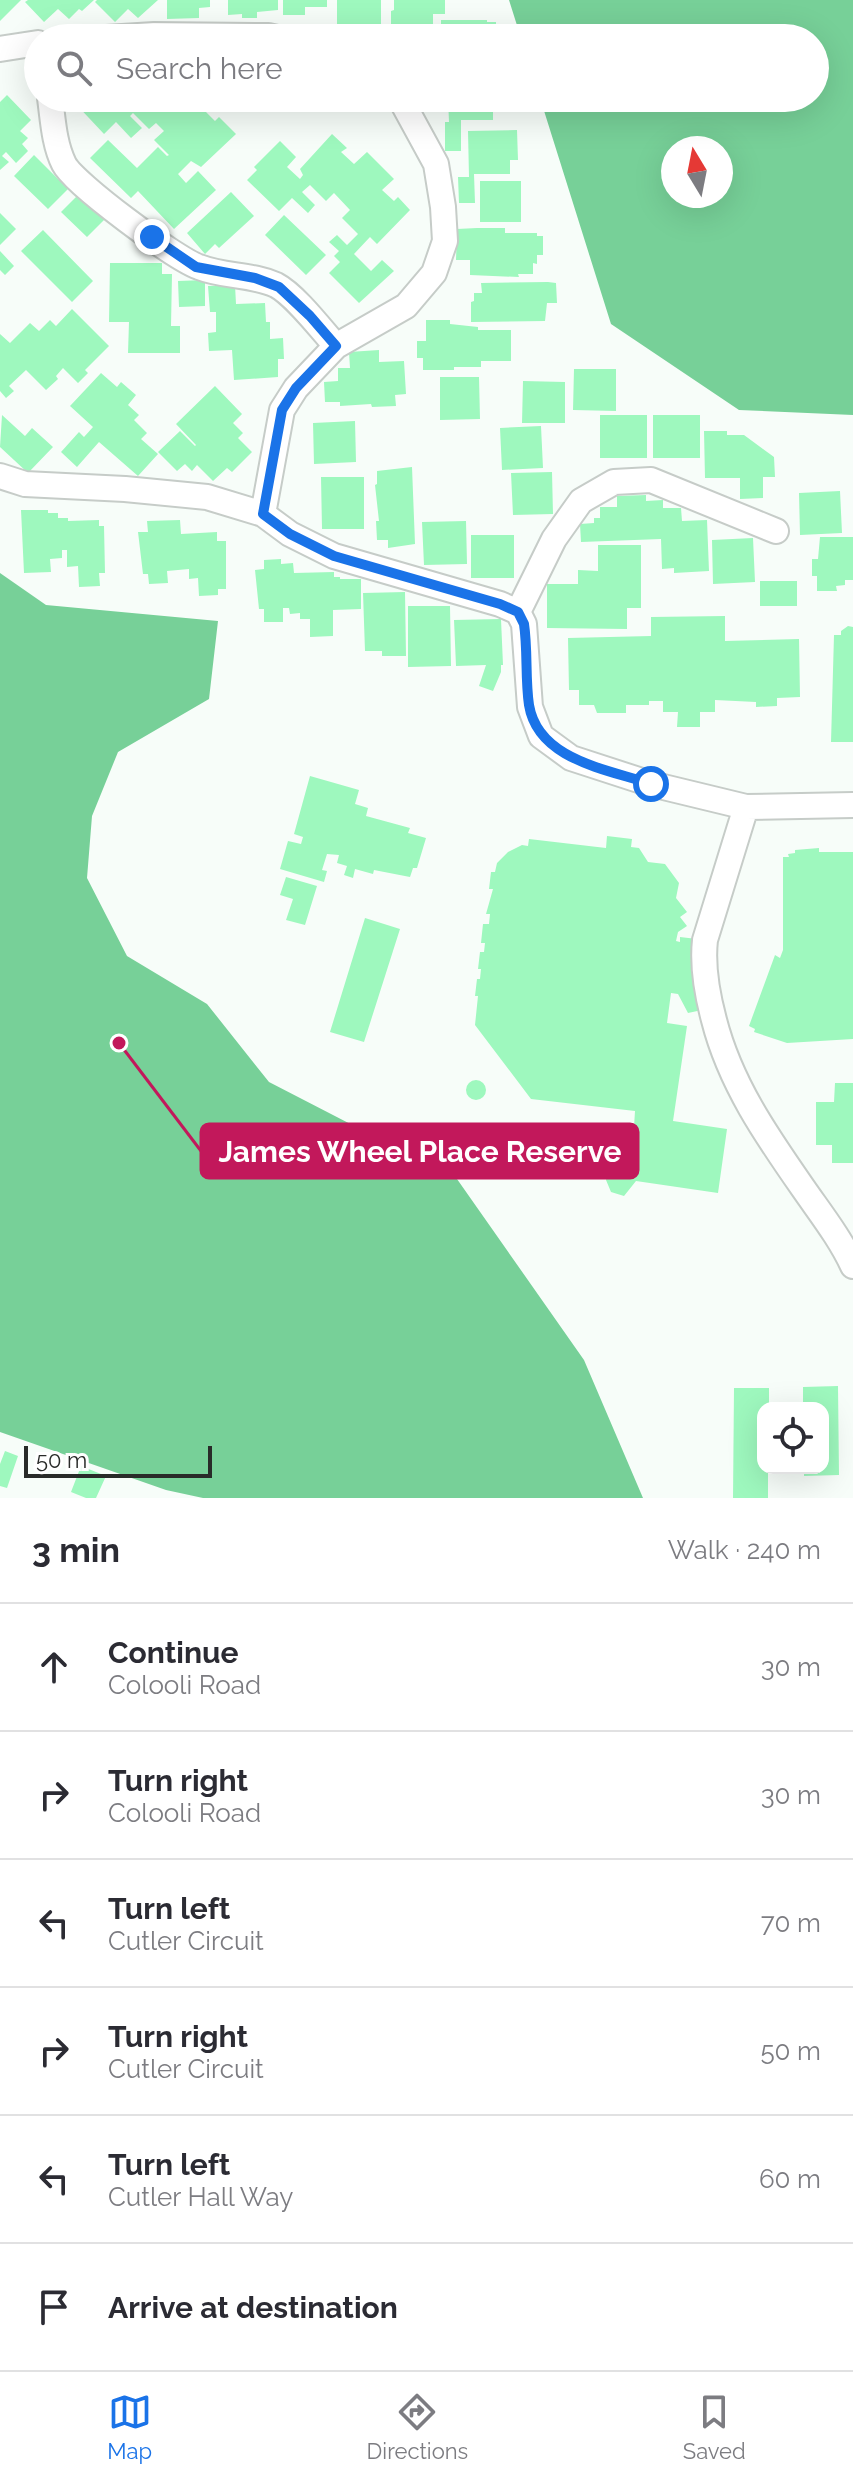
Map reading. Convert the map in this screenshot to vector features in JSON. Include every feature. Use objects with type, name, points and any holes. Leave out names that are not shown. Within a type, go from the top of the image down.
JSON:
[{"type":"street","points":[[0,49],[24,45]]},
{"type":"street","points":[[52,112],[58,148],[65,167],[88,190],[196,267],[255,278],[279,287],[336,346]]},
{"type":"street","points":[[263,514],[282,410],[296,388],[336,346],[406,306],[434,273],[445,241],[436,164],[408,112]]},
{"type":"street","points":[[0,476],[25,484],[207,497],[263,514],[290,534],[334,556],[500,604],[518,612],[524,624],[530,707],[541,736],[571,758],[651,784],[746,807],[853,805]]},
{"type":"street","points":[[518,612],[554,539],[581,501],[614,482],[651,480],[776,531]]},
{"type":"street","points":[[746,807],[705,940],[703,958],[709,1000],[722,1052],[734,1081],[787,1166],[843,1245],[853,1266]]},
{"type":"green space","points":[[509,0],[853,0],[853,415],[739,410],[611,324],[544,112],[829,112],[829,24],[517,24]]},
{"type":"green space","points":[[0,573],[46,605],[218,621],[209,699],[118,752],[92,816],[87,878],[127,956],[207,1004],[269,1082],[457,1179],[584,1360],[643,1498],[203,1498],[166,1490],[0,1432]]},
{"type":"building","points":[[0,0],[21,0],[0,21]]},
{"type":"building","points":[[94,0],[69,19],[58,9],[44,22],[25,2]]},
{"type":"building","points":[[158,0],[138,18],[128,9],[115,22],[95,2]]},
{"type":"building","points":[[167,0],[210,0],[210,7],[199,8],[199,18],[167,19]]},
{"type":"building","points":[[228,0],[278,0],[278,10],[257,12],[257,18],[242,18],[242,14],[228,15]]},
{"type":"building","points":[[283,0],[327,0],[327,7],[305,7],[305,15],[283,15]]},
{"type":"building","points":[[337,0],[381,0],[381,24],[337,24]]},
{"type":"building","points":[[394,0],[445,0],[445,14],[433,14],[433,24],[391,24],[391,11],[394,10]]},
{"type":"building","points":[[441,20],[496,22],[496,24],[441,24]]},
{"type":"building","points":[[7,95],[31,120],[20,131],[28,138],[22,144],[28,151],[16,163],[6,152],[2,156],[9,162],[0,170],[0,102]]},
{"type":"building","points":[[83,112],[206,112],[215,121],[219,117],[236,134],[201,167],[191,161],[178,174],[186,183],[198,171],[216,190],[174,229],[138,191],[131,198],[90,158],[108,140],[137,168],[158,147],[169,155],[154,140],[164,131],[156,123],[149,129],[133,113],[130,116],[142,128],[131,138],[116,122],[104,134]]},
{"type":"building","points":[[449,112],[493,112],[493,120],[461,120],[461,151],[445,151],[445,122],[449,122]]},
{"type":"building","points":[[517,130],[518,160],[510,160],[510,174],[474,174],[475,203],[459,203],[458,177],[469,177],[468,131]]},
{"type":"building","points":[[332,134],[347,148],[341,152],[354,164],[367,152],[394,179],[382,190],[394,201],[398,197],[410,210],[377,244],[370,237],[354,254],[371,271],[382,260],[394,271],[359,303],[329,273],[340,262],[334,256],[339,251],[329,242],[337,235],[347,245],[358,234],[342,218],[350,210],[334,193],[326,201],[310,185],[302,192],[315,205],[308,213],[292,198],[279,211],[247,180],[257,170],[254,167],[280,141],[296,157],[287,167],[300,179],[303,175],[300,169]]},
{"type":"building","points":[[34,155],[68,189],[48,209],[14,176]]},
{"type":"building","points":[[480,181],[521,181],[521,222],[480,222]]},
{"type":"building","points":[[81,192],[107,217],[87,237],[61,212]]},
{"type":"building","points":[[231,192],[254,216],[219,248],[215,244],[205,254],[187,233]]},
{"type":"building","points":[[0,213],[16,229],[0,245]]},
{"type":"building","points":[[284,215],[326,255],[306,275],[265,235]]},
{"type":"building","points":[[505,228],[505,233],[537,233],[537,236],[543,236],[543,255],[537,255],[533,274],[518,274],[519,277],[470,275],[470,260],[456,260],[457,229]]},
{"type":"building","points":[[43,230],[93,281],[72,302],[21,251]]},
{"type":"building","points":[[0,251],[14,266],[5,275],[0,270]]},
{"type":"building","points":[[110,263],[162,263],[162,274],[172,274],[171,326],[180,326],[180,353],[128,353],[129,322],[109,322]]},
{"type":"building","points":[[205,280],[205,306],[179,307],[178,281]]},
{"type":"building","points":[[481,283],[556,283],[557,303],[547,303],[545,321],[471,322],[471,302],[474,301],[474,293],[482,293]]},
{"type":"building","points":[[235,285],[236,304],[265,303],[270,339],[283,338],[284,359],[278,359],[278,377],[234,380],[232,350],[209,351],[208,333],[216,332],[216,312],[210,312],[208,286]]},
{"type":"building","points":[[72,309],[109,346],[85,370],[88,373],[78,383],[63,368],[56,376],[58,379],[46,390],[26,370],[9,386],[14,391],[6,398],[0,391],[0,334],[10,343],[30,323],[39,331],[50,320],[56,326]]},
{"type":"building","points":[[426,320],[450,320],[450,324],[478,327],[478,330],[511,330],[511,361],[481,361],[481,367],[454,367],[454,370],[423,370],[423,358],[417,358],[417,341],[426,341]]},
{"type":"building","points":[[379,350],[379,362],[404,361],[406,394],[395,395],[396,406],[340,406],[340,402],[325,402],[324,382],[338,381],[338,368],[350,368],[349,352]]},
{"type":"building","points":[[574,369],[616,369],[616,411],[573,410]]},
{"type":"building","points":[[101,373],[117,387],[121,382],[136,395],[128,405],[139,415],[134,420],[147,433],[141,439],[158,454],[138,476],[99,442],[77,467],[61,452],[79,432],[84,437],[93,427],[70,406]]},
{"type":"building","points":[[440,377],[479,377],[480,419],[440,420]]},
{"type":"building","points":[[523,381],[565,382],[565,423],[522,423]]},
{"type":"building","points":[[215,386],[242,414],[233,423],[243,433],[238,438],[252,452],[232,472],[227,468],[213,481],[197,465],[192,471],[185,464],[177,471],[158,452],[180,431],[196,445],[176,424]]},
{"type":"building","points":[[2,415],[25,436],[32,428],[53,447],[28,473],[0,447]]},
{"type":"building","points":[[600,415],[647,415],[647,458],[600,458]]},
{"type":"building","points":[[653,415],[700,415],[700,458],[653,458]]},
{"type":"building","points":[[355,421],[356,462],[314,464],[313,423]]},
{"type":"building","points":[[541,426],[543,468],[502,470],[500,428]]},
{"type":"building","points":[[704,431],[744,435],[774,457],[775,477],[763,477],[763,498],[740,499],[740,478],[705,478]]},
{"type":"building","points":[[412,467],[415,544],[388,548],[388,540],[377,540],[377,471]]},
{"type":"building","points":[[552,472],[553,514],[513,515],[511,473]]},
{"type":"building","points":[[321,477],[364,477],[364,529],[322,529]]},
{"type":"building","points":[[840,491],[842,533],[800,535],[799,493]]},
{"type":"building","points":[[646,495],[646,501],[663,500],[663,508],[681,508],[682,521],[707,520],[709,571],[674,573],[674,568],[662,569],[661,539],[581,542],[580,524],[594,523],[594,518],[600,518],[600,507],[617,507],[617,496]]},
{"type":"building","points":[[21,510],[48,510],[48,513],[58,513],[58,518],[68,518],[68,521],[99,520],[99,526],[104,526],[105,573],[99,573],[100,586],[79,587],[78,566],[67,567],[67,550],[62,550],[62,558],[50,559],[51,572],[24,573]]},
{"type":"building","points":[[180,520],[181,534],[217,532],[217,541],[226,541],[226,589],[218,589],[218,595],[199,596],[198,578],[189,579],[189,569],[167,571],[168,583],[149,584],[148,574],[143,574],[138,532],[148,532],[147,521]]},
{"type":"building","points":[[466,521],[467,564],[424,565],[422,522]]},
{"type":"building","points":[[471,535],[514,535],[514,578],[471,578]]},
{"type":"building","points":[[820,537],[853,537],[853,580],[845,580],[845,585],[836,586],[837,591],[817,591],[817,576],[812,576],[812,559],[818,559]]},
{"type":"building","points":[[753,538],[755,582],[713,584],[712,540]]},
{"type":"building","points":[[598,545],[641,545],[641,608],[627,608],[627,629],[547,628],[547,584],[578,584],[578,570],[598,571]]},
{"type":"building","points":[[281,559],[281,564],[293,563],[294,573],[334,572],[334,577],[340,579],[361,579],[361,609],[333,610],[333,636],[310,637],[310,619],[300,619],[300,613],[290,614],[289,608],[283,608],[283,622],[264,622],[264,609],[259,609],[255,570],[264,569],[264,560]]},
{"type":"building","points":[[760,581],[797,581],[797,606],[760,606]]},
{"type":"building","points":[[405,592],[406,656],[382,656],[382,651],[365,651],[363,593]]},
{"type":"building","points":[[408,606],[450,606],[451,666],[408,667]]},
{"type":"building","points":[[725,616],[725,641],[799,639],[800,697],[777,698],[777,706],[756,707],[756,702],[715,700],[715,712],[700,712],[700,727],[677,727],[678,712],[663,712],[663,701],[649,701],[649,705],[626,705],[626,713],[597,713],[594,705],[579,705],[579,690],[569,690],[568,638],[651,636],[651,617]]},
{"type":"building","points":[[501,619],[503,665],[493,691],[479,686],[486,665],[456,666],[454,620]]},
{"type":"building","points":[[848,626],[853,627],[853,742],[831,742],[834,635],[841,635],[841,631]]},
{"type":"building","points":[[310,776],[359,790],[355,804],[368,808],[366,816],[410,828],[408,833],[426,838],[417,868],[413,868],[410,877],[355,869],[353,878],[344,875],[347,866],[337,863],[339,855],[327,854],[322,870],[327,871],[324,882],[280,869],[288,841],[301,844],[303,837],[294,834]]},
{"type":"building","points":[[607,836],[632,839],[631,847],[639,848],[648,862],[665,864],[679,883],[676,898],[687,912],[680,917],[687,926],[678,932],[676,941],[680,942],[680,937],[697,939],[702,1010],[688,1013],[678,994],[671,993],[667,1023],[687,1026],[673,1121],[727,1129],[718,1193],[636,1181],[624,1196],[611,1192],[606,1180],[608,1169],[598,1168],[603,1123],[634,1127],[635,1111],[531,1099],[475,1025],[480,952],[484,952],[485,943],[481,943],[483,924],[489,924],[490,914],[486,914],[493,889],[489,889],[491,872],[495,872],[497,863],[508,852],[522,845],[528,846],[529,839],[606,848]]},
{"type":"building","points":[[819,848],[819,852],[853,852],[853,1039],[787,1043],[754,1032],[755,1029],[749,1026],[775,955],[780,958],[783,950],[783,857],[789,857],[788,854],[795,853],[795,850]]},
{"type":"building","points":[[286,877],[317,886],[305,925],[286,920],[293,899],[280,895]]},
{"type":"building","points":[[365,918],[400,929],[364,1042],[330,1032]]},
{"type":"building","points":[[476,1080],[483,1083],[486,1090],[483,1097],[476,1100],[469,1097],[466,1090],[469,1083]]},
{"type":"building","points":[[835,1083],[853,1083],[853,1163],[832,1163],[832,1145],[816,1145],[816,1102],[834,1102]]},
{"type":"building","points":[[838,1386],[839,1475],[804,1476],[829,1474],[829,1402],[803,1402],[803,1387]]},
{"type":"building","points":[[734,1388],[769,1388],[769,1402],[757,1402],[757,1474],[768,1474],[768,1498],[733,1498]]},
{"type":"building","points":[[5,1451],[18,1456],[7,1488],[0,1486],[0,1464]]},
{"type":"building","points":[[81,1466],[106,1476],[96,1498],[71,1492]]},
{"type":"place","name":"James Wheel Place Reserve","points":[[119,1043]]},
{"type":"route","points":[[152,237],[196,267],[255,278],[279,287],[336,346],[296,388],[282,410],[263,514],[290,534],[334,556],[500,604],[518,612],[526,638],[530,707],[541,736],[571,758],[651,784]]}]
